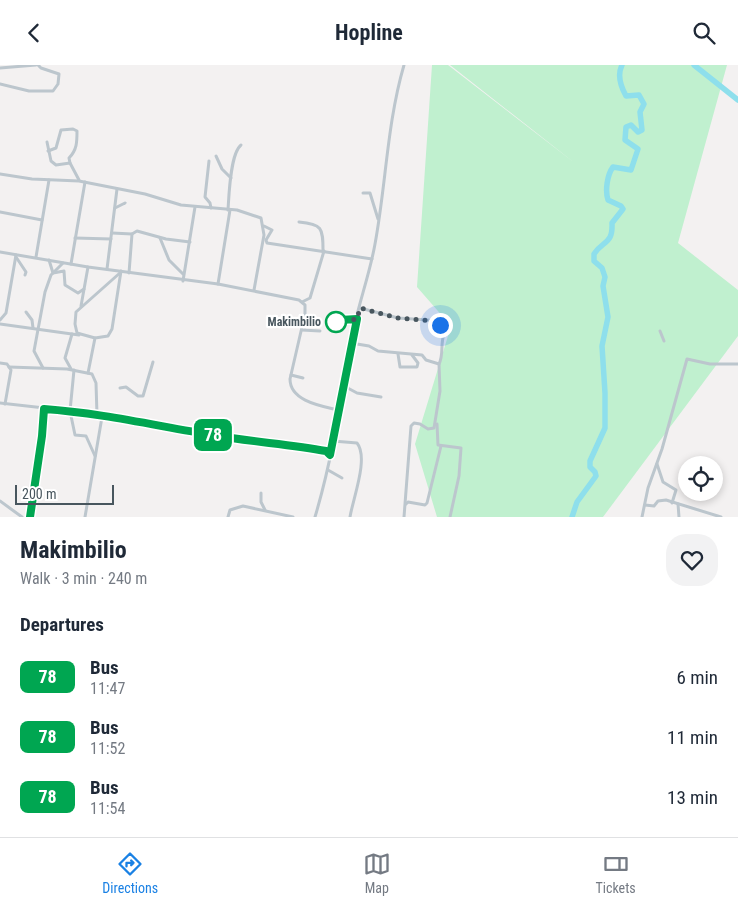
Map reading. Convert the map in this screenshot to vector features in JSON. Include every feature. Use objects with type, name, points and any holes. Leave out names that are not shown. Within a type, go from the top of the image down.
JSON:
[{"type":"street","points":[[0,67],[37,65],[59,74],[58,84],[53,91],[29,91],[0,84]]},
{"type":"street","points":[[315,517],[333,441],[351,343],[372,259],[384,188],[388,145],[404,65]]},
{"type":"street","points":[[48,151],[56,148],[62,130],[73,129],[77,131],[75,153],[69,158],[79,181]]},
{"type":"street","points":[[47,142],[51,161],[56,165],[70,163]]},
{"type":"street","points":[[218,284],[229,210],[231,179],[238,147],[241,145]]},
{"type":"street","points":[[216,156],[222,169],[231,179]]},
{"type":"street","points":[[209,161],[205,197],[210,203],[211,208]]},
{"type":"street","points":[[0,174],[85,182],[195,207],[240,211],[261,218],[264,226],[264,235],[254,290]]},
{"type":"street","points":[[36,257],[49,180]]},
{"type":"street","points":[[71,264],[85,182]]},
{"type":"street","points":[[107,269],[117,189]]},
{"type":"street","points":[[363,193],[370,193],[378,219]]},
{"type":"street","points":[[114,208],[125,203]]},
{"type":"street","points":[[183,281],[195,207]]},
{"type":"street","points":[[0,211],[42,220]]},
{"type":"street","points":[[0,252],[183,281],[218,284],[254,290],[302,302],[310,298],[324,251],[323,233],[320,227],[312,223],[299,222]]},
{"type":"street","points":[[264,226],[272,230],[266,243],[300,250],[324,251],[372,259]]},
{"type":"street","points":[[112,233],[132,234],[137,231],[190,242]]},
{"type":"street","points":[[129,273],[132,234]]},
{"type":"street","points":[[160,237],[169,260],[184,275]]},
{"type":"street","points":[[75,238],[112,239]]},
{"type":"street","points":[[16,256],[26,272],[25,275]]},
{"type":"street","points":[[16,256],[6,313],[0,322],[95,338],[107,336],[111,332],[121,271]]},
{"type":"street","points":[[49,260],[53,273]]},
{"type":"street","points":[[43,368],[34,353],[45,291],[53,273],[64,263]]},
{"type":"street","points":[[81,307],[88,267]]},
{"type":"street","points":[[53,273],[63,270],[65,285],[78,293],[84,289]]},
{"type":"street","points":[[80,335],[76,330],[76,313],[121,271]]},
{"type":"street","points":[[302,302],[305,311],[291,375],[291,387],[295,395],[338,410]]},
{"type":"street","points":[[360,308],[398,318],[428,320],[439,323],[444,333],[441,343],[440,391],[436,423],[438,444],[461,448],[459,476],[450,517]]},
{"type":"street","points":[[26,311],[32,320],[33,328]]},
{"type":"street","points":[[335,323],[340,320],[357,319]]},
{"type":"street","points":[[302,330],[320,331]]},
{"type":"street","points":[[660,331],[664,341]]},
{"type":"street","points":[[72,334],[65,358],[72,370],[70,411],[75,435],[86,436],[95,458]]},
{"type":"street","points":[[88,373],[95,338]]},
{"type":"street","points":[[351,343],[369,346],[378,351],[422,355],[425,360],[440,364]]},
{"type":"street","points":[[397,354],[400,357],[400,367],[417,367],[418,362],[411,355]]},
{"type":"street","points":[[642,517],[687,359],[710,364],[738,364]]},
{"type":"street","points":[[120,388],[126,387],[138,396],[144,395],[153,362]]},
{"type":"street","points":[[0,363],[9,367],[72,370],[94,375],[98,415]]},
{"type":"street","points":[[5,404],[11,371],[9,367]]},
{"type":"street","points":[[291,375],[303,378]]},
{"type":"street","points":[[344,386],[357,393],[381,397]]},
{"type":"street","points":[[0,403],[98,415],[214,436],[310,448],[326,451],[330,455]]},
{"type":"street","points":[[30,517],[44,409]]},
{"type":"street","points":[[86,516],[102,417]]},
{"type":"street","points":[[404,517],[412,424],[420,424],[428,429],[434,428],[436,423]]},
{"type":"street","points":[[333,441],[357,443],[360,446],[361,467],[350,517]]},
{"type":"street","points":[[406,504],[408,502],[425,505],[427,503],[441,446]]},
{"type":"street","points":[[657,464],[663,482],[676,490],[672,503]]},
{"type":"street","points":[[327,469],[342,478]]},
{"type":"street","points":[[261,493],[261,502],[265,510]]},
{"type":"street","points":[[645,505],[654,506],[658,501],[666,500],[721,517]]},
{"type":"street","points":[[0,501],[22,517]]},
{"type":"street","points":[[678,504],[679,517]]},
{"type":"street","points":[[228,517],[230,510],[238,506],[293,517]]},
{"type":"green space","points":[[432,65],[448,65],[576,164],[450,65],[727,65],[678,243],[738,290],[738,336],[603,517],[437,517],[415,444],[451,326],[417,287]]},
{"type":"waterway","points":[[572,517],[577,502],[596,476],[590,467],[590,461],[605,428],[602,346],[608,317],[603,286],[605,277],[602,268],[594,261],[594,254],[609,239],[612,223],[623,209],[621,206],[608,200],[607,188],[609,174],[613,167],[631,170],[638,149],[625,140],[626,127],[631,125],[638,132],[642,130],[640,112],[644,104],[639,95],[626,96],[620,81],[622,65]]},
{"type":"waterway","points":[[694,65],[738,100]]},
{"type":"bus line","name":"78","points":[[30,517],[44,424],[44,409],[87,413],[117,420],[151,424],[214,436],[290,445],[326,451],[330,455],[357,319],[340,320],[335,323]]},
{"type":"place","name":"Makimbilio","points":[[336,322]]},
{"type":"route","points":[[336,322],[357,319],[360,308],[398,318],[435,321],[440,325]]}]
